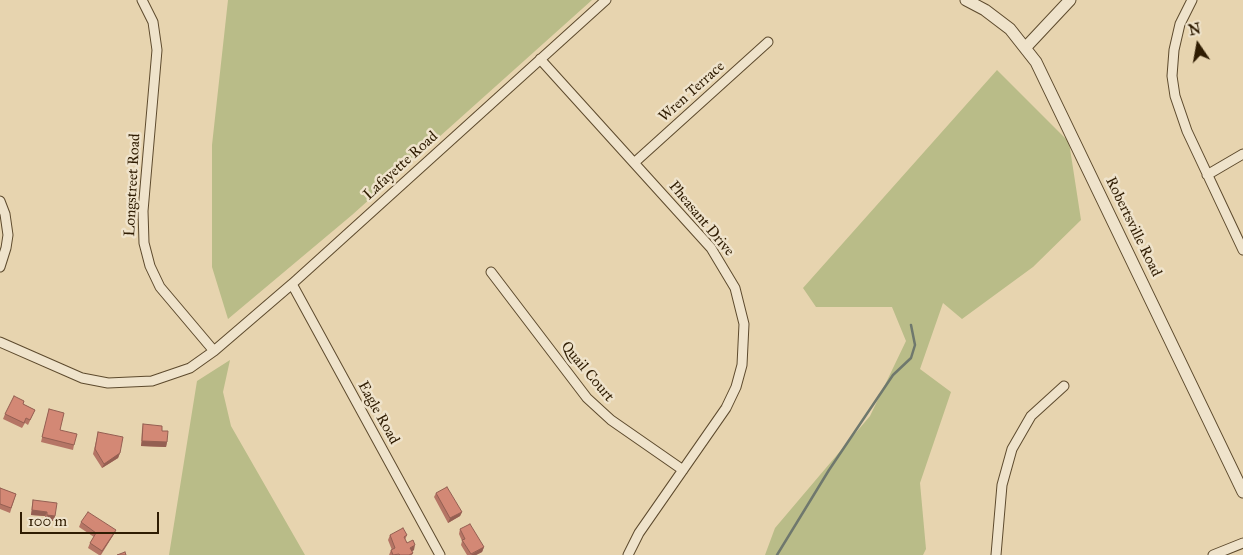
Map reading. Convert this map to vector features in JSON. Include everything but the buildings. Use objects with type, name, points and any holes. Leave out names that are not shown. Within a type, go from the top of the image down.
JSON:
[{"type":"street","name":"Longstreet Road","points":[[142,0],[153,22],[156,50],[143,211],[144,244],[150,266],[160,288],[214,351]]},
{"type":"street","name":"Lafayette Road","points":[[0,342],[82,378],[121,384],[152,381],[190,368],[214,351],[292,284],[606,0]]},
{"type":"street","name":"Robertsville Road","points":[[966,0],[997,18],[1026,47],[1036,62],[1243,492]]},
{"type":"street","points":[[1026,47],[1070,0]]},
{"type":"street","points":[[1192,0],[1178,31],[1172,76],[1180,116],[1243,250]]},
{"type":"street","name":"Wren Terrace","points":[[634,163],[768,42]]},
{"type":"street","name":"Pheasant Drive","points":[[540,60],[722,263],[735,288],[744,324],[743,358],[736,387],[726,408],[639,532],[628,555]]},
{"type":"street","points":[[1207,175],[1243,154]]},
{"type":"street","points":[[0,200],[5,214],[8,235],[5,255],[0,267]]},
{"type":"street","name":"Quail Court","points":[[491,272],[587,398],[611,420],[683,470]]},
{"type":"street","name":"Eagle Road","points":[[292,284],[440,555]]},
{"type":"street","points":[[996,555],[1002,485],[1012,449],[1032,416],[1064,386]]},
{"type":"street","points":[[1213,555],[1243,543]]},
{"type":"green space","points":[[228,0],[592,0],[352,215],[228,319],[212,267],[212,145]]},
{"type":"green space","points":[[997,70],[1069,142],[1081,220],[1033,267],[962,319],[943,303],[920,369],[951,392],[920,483],[926,549],[923,555],[765,555],[775,528],[870,416],[906,341],[892,307],[816,307],[803,288]]},
{"type":"green space","points":[[230,360],[223,392],[231,426],[305,555],[169,555],[197,381]]},
{"type":"waterway","points":[[777,555],[829,470],[893,375],[911,358],[915,345],[911,325]]}]
